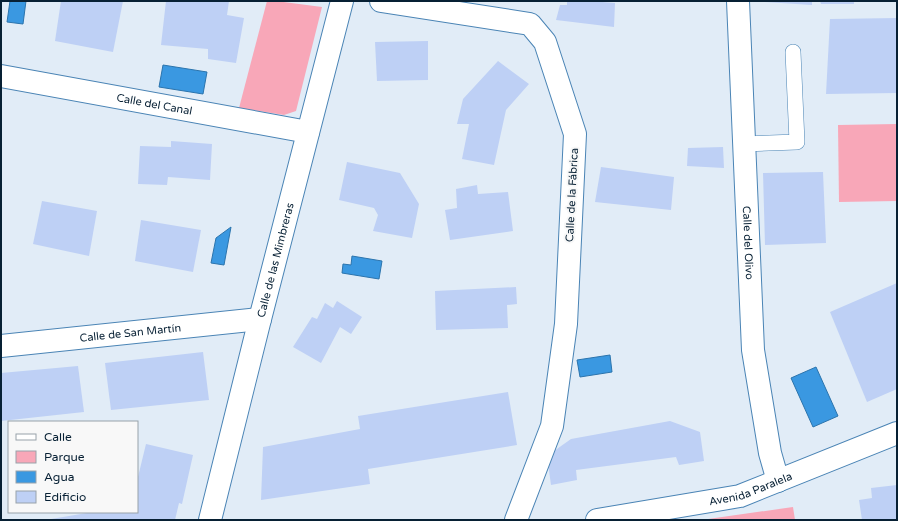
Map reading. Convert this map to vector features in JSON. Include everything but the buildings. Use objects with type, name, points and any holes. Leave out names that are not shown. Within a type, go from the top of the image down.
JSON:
[{"type":"street","name":"Calle de las Mimbreras","points":[[210,520],[342,1]]},
{"type":"street","name":"Calle de la Fábrica","points":[[381,1],[530,24],[545,42],[575,134],[566,324],[552,426],[516,520]]},
{"type":"street","name":"Calle del Olivo","points":[[738,1],[753,350],[770,453],[778,481]]},
{"type":"street","name":"Calle del Canal","points":[[1,76],[308,132]]},
{"type":"street","name":"Calle de San Martín","points":[[1,346],[260,319]]},
{"type":"street","name":"Avenida Paralela","points":[[597,520],[740,496],[897,433]]},
{"type":"lane","points":[[743,144],[797,142],[793,52]]},
{"type":"green space","points":[[267,1],[322,7],[296,111],[284,115],[239,108]]},
{"type":"green space","points":[[897,124],[897,201],[839,202],[838,125]]},
{"type":"green space","points":[[793,507],[795,520],[701,520]]},
{"type":"water","points":[[10,1],[26,1],[23,24],[7,22]]},
{"type":"water","points":[[163,65],[207,72],[203,94],[159,87]]},
{"type":"water","points":[[231,227],[224,265],[211,263],[216,238]]},
{"type":"water","points":[[352,256],[382,261],[379,279],[342,273],[343,264],[351,265]]},
{"type":"water","points":[[610,355],[612,372],[580,377],[577,360]]},
{"type":"water","points":[[816,367],[838,416],[813,427],[791,378]]}]
